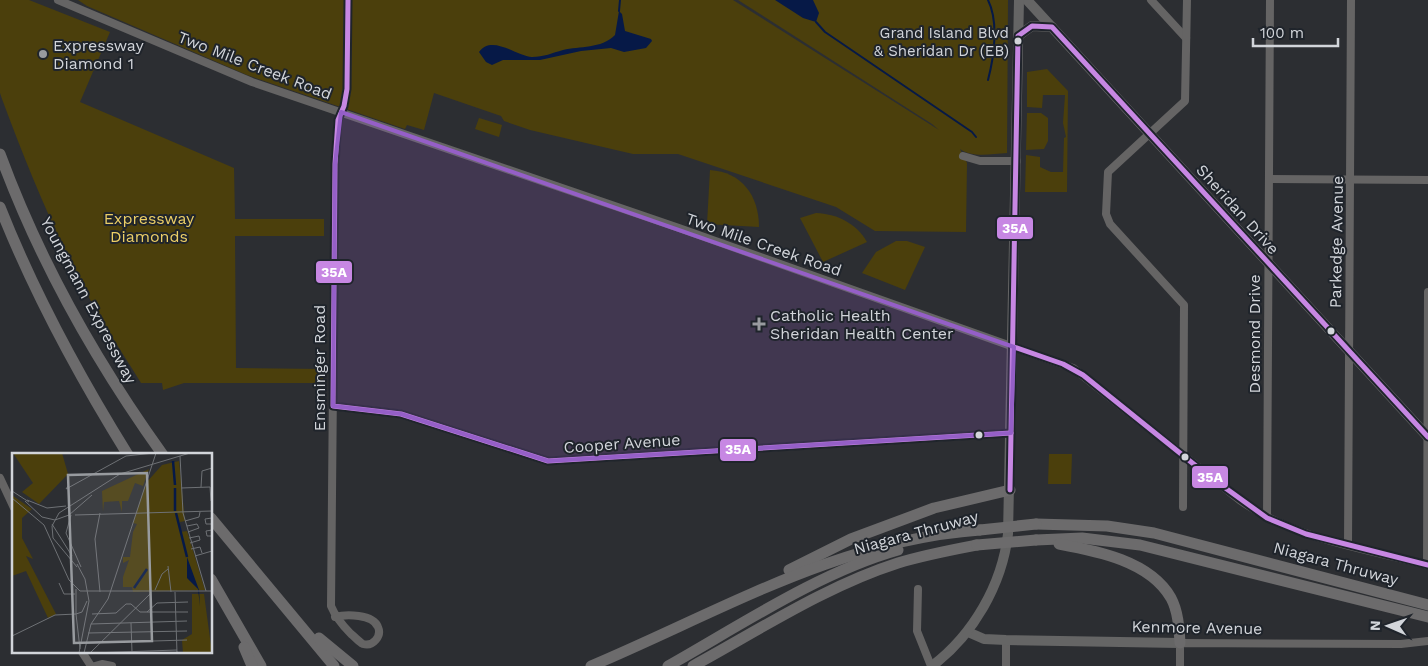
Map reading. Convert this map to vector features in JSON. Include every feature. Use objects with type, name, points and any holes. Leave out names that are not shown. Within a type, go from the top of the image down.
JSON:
[{"type":"highway","name":"Youngmann Expressway","points":[[0,154],[14,191],[58,284],[116,386],[162,453]]},
{"type":"highway","points":[[0,207],[50,318],[100,410],[127,453]]},
{"type":"highway","points":[[729,602],[750,589],[851,539],[934,508],[1010,490]]},
{"type":"highway","points":[[212,519],[294,615],[334,666]]},
{"type":"highway","name":"Niagara Thruway","points":[[668,666],[805,589],[852,566],[886,554],[980,530],[1036,524],[1107,526],[1154,533],[1428,605]]},
{"type":"highway","points":[[595,665],[729,602],[795,574],[869,550],[949,532],[980,530]]},
{"type":"highway","name":"Niagara Thruway","points":[[693,666],[822,596],[897,563],[977,545],[1036,540],[1082,538],[1140,545],[1424,616]]},
{"type":"highway","points":[[1036,540],[1106,554],[1133,566],[1149,576],[1164,588],[1171,599],[1178,616],[1180,642]]},
{"type":"highway","points":[[212,581],[262,666]]},
{"type":"highway","points":[[294,615],[352,666]]},
{"type":"highway","points":[[710,666],[783,617]]},
{"type":"highway","points":[[237,622],[239,634],[252,666]]},
{"type":"main road","points":[[931,666],[968,632],[987,599],[1002,564],[1008,534],[1014,347],[1019,0]]},
{"type":"main road","name":"Sheridan Drive","points":[[1027,0],[1428,437]]},
{"type":"main road","points":[[1018,36],[1032,26],[1052,27]]},
{"type":"main road","name":"Kenmore Avenue","points":[[968,632],[984,639],[1180,642]]},
{"type":"street","name":"Two Mile Creek Road","points":[[58,0],[252,82],[1073,368],[1241,501],[1267,518],[1294,530],[1427,565]]},
{"type":"street","name":"Ensminger Road","points":[[335,616],[332,606],[335,164],[338,124],[347,89],[348,0]]},
{"type":"street","points":[[1151,0],[1186,38]]},
{"type":"street","points":[[1183,507],[1184,305],[1110,224],[1106,214],[1108,172],[1184,101],[1187,0]]},
{"type":"street","name":"Desmond Drive","points":[[1267,518],[1270,0]]},
{"type":"street","name":"Parkedge Avenue","points":[[1348,544],[1351,0]]},
{"type":"street","points":[[963,156],[980,161],[1017,161]]},
{"type":"street","points":[[1270,179],[1428,180]]},
{"type":"street","points":[[1427,565],[1428,292]]},
{"type":"street","name":"Cooper Avenue","points":[[333,406],[401,414],[548,461],[1011,433]]},
{"type":"street","points":[[0,478],[12,504]]},
{"type":"street","points":[[918,589],[917,631],[931,666]]},
{"type":"street","points":[[353,615],[372,621],[378,627],[379,634],[375,641],[369,644],[362,644],[335,616],[353,615]]},
{"type":"street","points":[[1006,640],[1006,666]]},
{"type":"street","name":"Kenmore Avenue","points":[[1180,642],[1401,644],[1428,641]]},
{"type":"street","points":[[1180,642],[1180,666]]},
{"type":"street","points":[[84,654],[93,666],[102,664],[112,666]]},
{"type":"highlighted area","points":[[341,112],[1014,347],[1011,433],[548,461],[401,414],[333,406],[335,164]]},
{"type":"green space","name":"Expressway Diamonds","points":[[0,0],[29,0],[110,32],[80,102],[234,168],[235,219],[324,219],[324,236],[235,236],[236,368],[323,369],[323,383],[184,383],[163,390],[162,383],[141,383],[97,312],[72,265],[40,195],[2,99],[0,93]]},
{"type":"green space","points":[[78,0],[733,0],[939,130],[738,0],[1008,0],[1007,153],[970,154],[960,149],[967,163],[966,232],[875,231],[836,207],[678,154],[633,154],[530,130],[504,121],[501,116],[434,93],[424,130],[407,125],[405,129],[247,75],[87,6]]},
{"type":"green space","points":[[1047,69],[1068,91],[1067,192],[1025,192],[1026,155],[1040,157],[1040,167],[1051,172],[1063,172],[1064,138],[1066,137],[1063,123],[1065,95],[1043,95],[1042,108],[1027,107],[1027,72]]},
{"type":"green space","points":[[1027,113],[1041,113],[1048,118],[1048,141],[1044,149],[1026,150]]},
{"type":"green space","points":[[479,118],[502,125],[499,137],[475,129]]},
{"type":"green space","points":[[710,170],[731,175],[740,181],[752,196],[756,205],[759,227],[707,224]]},
{"type":"green space","points":[[816,213],[831,215],[845,221],[863,235],[867,242],[823,262],[800,218]]},
{"type":"green space","points":[[896,241],[907,241],[925,247],[905,290],[862,273],[876,252]]},
{"type":"green space","points":[[1049,454],[1072,454],[1071,484],[1048,484]]},
{"type":"water","points":[[775,0],[813,0],[819,13],[816,22],[803,18]]},
{"type":"water","points":[[619,11],[622,14],[625,31],[651,39],[652,41],[646,48],[624,52],[611,48],[581,51],[540,60],[503,60],[492,65],[486,62],[479,52],[484,47],[497,45],[526,56],[536,57],[563,50],[597,45],[615,35]]},
{"type":"waterway","points":[[619,11],[620,0]]},
{"type":"waterway","points":[[988,0],[993,19],[994,50],[988,80]]},
{"type":"waterway","points":[[816,22],[825,32],[972,132],[976,137]]},
{"type":"transit line","name":"35A","points":[[348,0],[347,89],[344,106],[338,120],[335,164],[333,406],[401,414],[548,461],[1011,433]]},
{"type":"transit line","name":"35A","points":[[1010,490],[1018,36],[1032,26],[1052,27],[1428,437]]},
{"type":"transit line","name":"35A","points":[[1014,347],[1063,364],[1083,375],[1206,474],[1267,518],[1306,534],[1428,565]]},
{"type":"place","name":"Grand Island Blvd & Sheridan Dr (EB)","points":[[1018,41]]},
{"type":"place","name":"Expressway Diamond 1","points":[[43,54]]},
{"type":"place","name":"Catholic Health Sheridan Health Center","points":[[759,324]]}]
